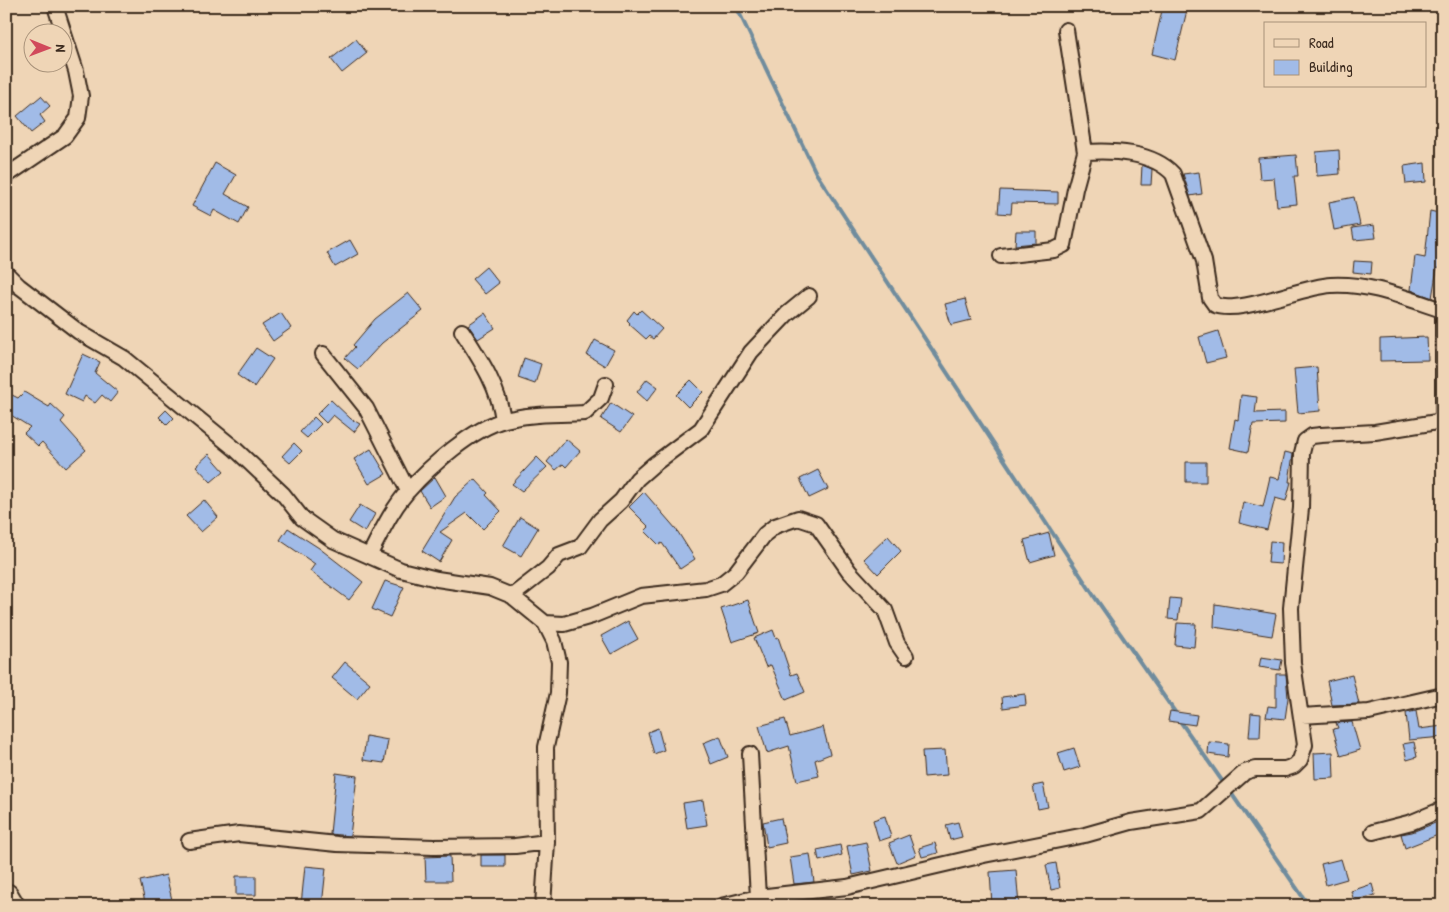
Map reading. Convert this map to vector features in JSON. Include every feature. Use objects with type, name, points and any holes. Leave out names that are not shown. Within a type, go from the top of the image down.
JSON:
[{"type":"highway","points":[[6,896],[12,906]]},
{"type":"street","points":[[6,176],[65,136],[78,118],[81,96],[56,6]]},
{"type":"street","points":[[1002,256],[1054,250],[1064,245],[1085,152],[1066,30]]},
{"type":"street","points":[[1085,152],[1110,150],[1152,158],[1163,164],[1173,174],[1204,261],[1210,298],[1215,305],[1232,308],[1329,285],[1357,285],[1378,288],[1442,310],[1443,416]]},
{"type":"street","points":[[6,273],[18,286],[79,332],[124,358],[234,448],[283,494],[302,518],[333,540],[401,570],[490,587],[512,596],[545,623],[554,641],[559,662],[558,693],[546,747],[547,842],[542,906]]},
{"type":"street","points":[[512,596],[548,568],[559,555],[580,547],[600,520],[621,501],[637,480],[653,465],[701,429],[751,352],[787,314],[809,296]]},
{"type":"street","points":[[462,331],[482,362],[500,399],[503,420]]},
{"type":"street","points":[[323,354],[366,408],[408,491]]},
{"type":"street","points":[[369,556],[389,519],[408,491],[463,440],[481,429],[503,420],[525,416],[585,413],[601,398],[606,384]]},
{"type":"street","points":[[721,906],[758,897],[847,887],[984,855],[1085,835],[1131,822],[1186,815],[1201,811],[1245,772],[1254,769],[1294,766],[1300,760],[1305,745],[1292,663],[1291,608],[1301,508],[1302,453],[1305,442],[1312,436],[1375,432],[1443,421]]},
{"type":"street","points":[[545,623],[564,624],[592,616],[640,596],[706,589],[722,584],[736,572],[765,534],[775,526],[798,518],[816,524],[849,571],[885,610],[897,643],[906,656]]},
{"type":"street","points":[[1301,716],[1369,712],[1443,695]]},
{"type":"street","points":[[750,754],[758,897]]},
{"type":"street","points":[[1373,832],[1412,822],[1443,809]]},
{"type":"street","points":[[189,841],[239,834],[337,844],[434,847],[516,846],[547,842]]},
{"type":"building","points":[[1163,6],[1188,6],[1175,60],[1152,54]]},
{"type":"building","points":[[356,39],[367,53],[342,73],[331,59]]},
{"type":"building","points":[[41,96],[50,106],[40,115],[45,122],[31,133],[17,116]]},
{"type":"building","points":[[1339,150],[1340,174],[1317,176],[1316,152]]},
{"type":"building","points":[[1296,155],[1298,176],[1294,176],[1297,204],[1277,206],[1274,178],[1260,179],[1258,158]]},
{"type":"building","points":[[215,163],[236,175],[225,194],[248,207],[239,224],[214,210],[211,216],[192,206]]},
{"type":"building","points":[[1425,163],[1426,182],[1406,184],[1404,166]]},
{"type":"building","points":[[1142,165],[1152,169],[1151,185],[1141,185]]},
{"type":"building","points":[[1199,172],[1202,194],[1190,196],[1183,174]]},
{"type":"building","points":[[1000,190],[1058,192],[1058,204],[1012,203],[1011,214],[998,213]]},
{"type":"building","points":[[1354,197],[1360,225],[1334,230],[1329,202]]},
{"type":"building","points":[[1430,211],[1443,214],[1443,269],[1437,268],[1432,298],[1411,290],[1415,256],[1425,258]]},
{"type":"building","points":[[1374,225],[1376,238],[1354,240],[1352,228]]},
{"type":"building","points":[[1016,231],[1036,231],[1036,243],[1015,245]]},
{"type":"building","points":[[350,240],[358,254],[335,267],[327,253]]},
{"type":"building","points":[[1354,261],[1372,262],[1371,274],[1353,272]]},
{"type":"building","points":[[486,267],[499,283],[485,294],[472,279]]},
{"type":"building","points":[[408,293],[423,311],[382,343],[358,369],[345,358],[355,347],[353,345],[375,319]]},
{"type":"building","points":[[965,299],[971,320],[951,325],[945,304]]},
{"type":"building","points":[[641,310],[662,329],[653,339],[649,336],[646,339],[627,320],[634,311],[637,314]]},
{"type":"building","points":[[281,313],[291,328],[273,341],[262,325]]},
{"type":"building","points":[[485,313],[495,328],[478,339],[468,325]]},
{"type":"building","points":[[1218,331],[1226,358],[1206,363],[1199,337]]},
{"type":"building","points":[[1427,337],[1428,360],[1380,361],[1380,339]]},
{"type":"building","points":[[595,340],[614,350],[605,366],[587,355]]},
{"type":"building","points":[[256,348],[273,359],[254,387],[237,375]]},
{"type":"building","points":[[83,354],[100,362],[95,373],[118,392],[110,402],[102,395],[95,403],[85,396],[82,402],[65,394]]},
{"type":"building","points":[[524,358],[541,364],[535,384],[518,378]]},
{"type":"building","points":[[1317,367],[1320,411],[1298,413],[1294,369]]},
{"type":"building","points":[[647,379],[658,387],[647,401],[637,392]]},
{"type":"building","points":[[691,380],[703,392],[688,407],[676,395]]},
{"type":"building","points":[[24,392],[49,407],[51,404],[65,417],[61,422],[86,450],[66,468],[42,442],[38,446],[24,433],[30,427],[6,412],[6,405],[12,395],[18,398]]},
{"type":"building","points":[[1241,395],[1257,397],[1255,413],[1285,412],[1285,423],[1253,424],[1248,452],[1230,448],[1235,419],[1238,420]]},
{"type":"building","points":[[331,400],[351,419],[360,424],[354,432],[333,415],[326,423],[317,414]]},
{"type":"building","points":[[611,403],[632,417],[621,432],[601,419]]},
{"type":"building","points":[[166,410],[174,418],[167,425],[159,417]]},
{"type":"building","points":[[314,417],[321,424],[307,438],[300,432]]},
{"type":"building","points":[[566,439],[580,451],[566,467],[563,464],[556,470],[547,462]]},
{"type":"building","points":[[294,443],[302,451],[290,463],[282,456]]},
{"type":"building","points":[[371,449],[386,474],[369,484],[354,459]]},
{"type":"building","points":[[1285,452],[1293,454],[1289,482],[1291,482],[1286,501],[1275,498],[1267,530],[1239,523],[1243,502],[1263,507],[1270,477],[1279,479]]},
{"type":"building","points":[[209,454],[224,471],[211,482],[196,466]]},
{"type":"building","points":[[537,457],[547,467],[522,491],[512,484]]},
{"type":"building","points":[[1186,462],[1206,462],[1206,482],[1186,482]]},
{"type":"building","points":[[818,470],[828,489],[809,498],[800,479]]},
{"type":"building","points":[[435,477],[446,496],[430,507],[420,491]]},
{"type":"building","points":[[475,479],[488,493],[486,495],[501,511],[483,529],[467,513],[440,532],[452,540],[439,562],[422,551],[455,497]]},
{"type":"building","points":[[644,492],[676,529],[695,559],[680,569],[662,543],[659,545],[645,531],[649,527],[629,507]]},
{"type":"building","points":[[204,500],[218,517],[201,532],[186,516]]},
{"type":"building","points":[[360,505],[375,514],[365,532],[349,522]]},
{"type":"building","points":[[520,517],[538,528],[521,556],[503,546]]},
{"type":"building","points":[[288,528],[319,548],[363,582],[349,600],[310,571],[315,564],[280,540]]},
{"type":"building","points":[[1049,533],[1054,555],[1030,562],[1024,540]]},
{"type":"building","points":[[888,536],[901,551],[878,574],[864,559]]},
{"type":"building","points":[[1270,541],[1282,542],[1281,564],[1268,563]]},
{"type":"building","points":[[385,581],[404,587],[390,617],[372,609]]},
{"type":"building","points":[[1170,598],[1181,599],[1178,620],[1168,619]]},
{"type":"building","points":[[748,600],[759,633],[732,642],[721,609]]},
{"type":"building","points":[[1215,604],[1276,614],[1272,636],[1214,627]]},
{"type":"building","points":[[628,621],[638,639],[611,654],[601,636]]},
{"type":"building","points":[[1177,623],[1196,624],[1194,647],[1175,645]]},
{"type":"building","points":[[773,630],[776,638],[778,637],[791,675],[797,673],[805,692],[786,700],[771,665],[766,667],[754,638]]},
{"type":"building","points":[[1261,657],[1282,660],[1280,670],[1259,667]]},
{"type":"building","points":[[345,662],[370,683],[357,699],[332,678]]},
{"type":"building","points":[[1276,674],[1286,674],[1288,698],[1285,719],[1266,717],[1268,706],[1276,707]]},
{"type":"building","points":[[1352,675],[1359,704],[1332,705],[1327,681]]},
{"type":"building","points":[[1025,694],[1026,705],[1003,708],[1002,697]]},
{"type":"building","points":[[1170,711],[1197,715],[1195,725],[1168,721]]},
{"type":"building","points":[[1416,711],[1419,729],[1443,726],[1443,737],[1409,740],[1406,713]]},
{"type":"building","points":[[1251,713],[1261,714],[1260,737],[1249,737]]},
{"type":"building","points":[[785,719],[790,736],[823,727],[830,754],[815,760],[819,776],[797,781],[789,746],[767,753],[759,726]]},
{"type":"building","points":[[1352,722],[1360,750],[1341,756],[1333,729],[1338,728],[1336,723]]},
{"type":"building","points":[[658,728],[664,750],[654,754],[648,732]]},
{"type":"building","points":[[366,736],[388,740],[384,763],[363,760]]},
{"type":"building","points":[[720,736],[728,757],[711,764],[703,743]]},
{"type":"building","points":[[1209,742],[1229,744],[1228,757],[1208,754]]},
{"type":"building","points":[[1414,742],[1417,757],[1407,760],[1403,744]]},
{"type":"building","points":[[1074,748],[1080,767],[1064,772],[1058,753]]},
{"type":"building","points":[[945,750],[947,775],[924,777],[922,751]]},
{"type":"building","points":[[1333,752],[1334,778],[1315,779],[1314,753]]},
{"type":"building","points":[[336,773],[357,776],[350,836],[330,834]]},
{"type":"building","points":[[1043,784],[1048,807],[1038,809],[1033,786]]},
{"type":"building","points":[[703,800],[707,825],[687,828],[683,803]]},
{"type":"building","points":[[885,816],[891,837],[879,841],[873,820]]},
{"type":"building","points":[[781,818],[786,843],[767,847],[763,822]]},
{"type":"building","points":[[1443,820],[1443,833],[1405,848],[1401,834],[1412,832]]},
{"type":"building","points":[[958,822],[962,837],[950,840],[946,825]]},
{"type":"building","points":[[909,835],[916,855],[897,863],[889,843]]},
{"type":"building","points":[[866,842],[872,871],[853,875],[847,846]]},
{"type":"building","points":[[935,843],[938,853],[922,857],[919,848]]},
{"type":"building","points":[[840,845],[842,855],[819,861],[817,850]]},
{"type":"building","points":[[810,854],[814,882],[794,884],[790,857]]},
{"type":"building","points":[[481,855],[505,855],[505,867],[481,867]]},
{"type":"building","points":[[450,856],[451,881],[426,881],[425,857]]},
{"type":"building","points":[[1341,859],[1347,879],[1326,885],[1321,864]]},
{"type":"building","points":[[1056,863],[1060,888],[1051,890],[1046,865]]},
{"type":"building","points":[[305,866],[326,868],[322,906],[301,905]]},
{"type":"building","points":[[1016,870],[1019,906],[992,906],[990,872]]},
{"type":"building","points":[[166,875],[173,904],[146,906],[140,881]]},
{"type":"building","points":[[236,876],[256,876],[256,895],[236,895]]},
{"type":"building","points":[[1372,884],[1375,895],[1354,901],[1351,891]]},
{"type":"waterway","points":[[736,6],[816,173],[1094,596],[1177,715]]},
{"type":"waterway","points":[[1180,721],[1225,785]]},
{"type":"waterway","points":[[1229,790],[1309,906]]}]
